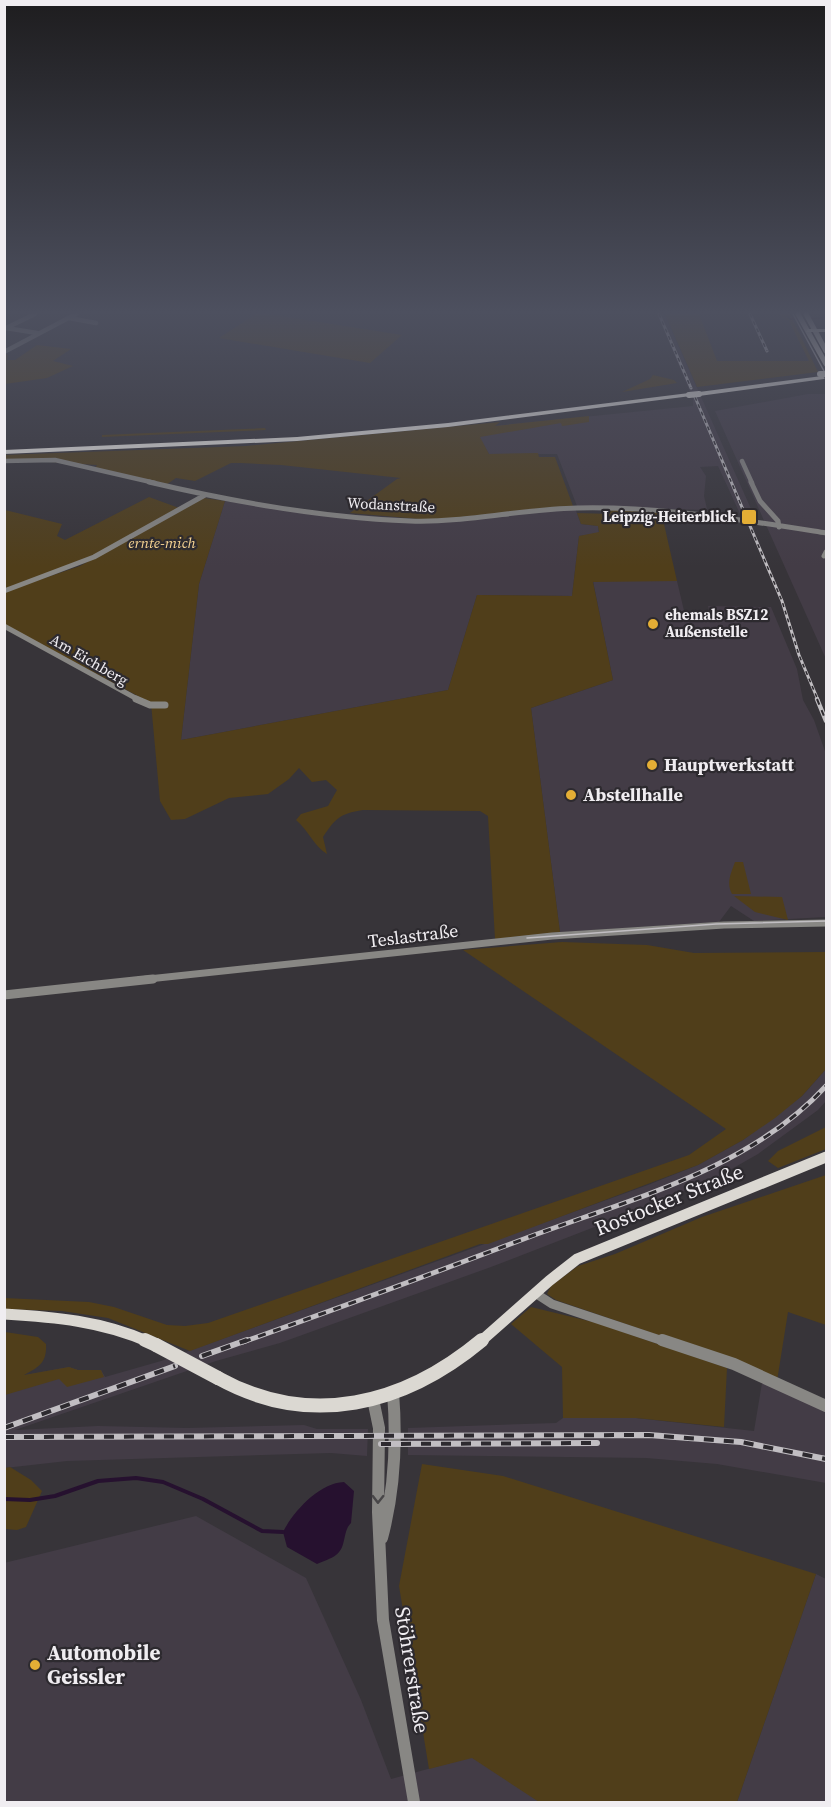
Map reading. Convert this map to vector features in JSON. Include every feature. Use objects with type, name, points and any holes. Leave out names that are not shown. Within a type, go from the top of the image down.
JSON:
[{"type":"highway","points":[[4,450],[297,439],[459,423],[647,398]]},
{"type":"main road","name":"Rostocker Straße","points":[[4,1314],[81,1319],[124,1331],[252,1394],[295,1405],[345,1404],[373,1399],[448,1366],[493,1331],[556,1273],[577,1259],[826,1157]]},
{"type":"street","name":"Wodanstraße","points":[[4,460],[55,460],[206,495],[305,511],[410,521],[487,518],[575,508],[605,508],[700,513],[826,535]]},
{"type":"street","points":[[742,461],[760,501],[778,521],[780,527]]},
{"type":"street","points":[[4,591],[94,557],[206,495]]},
{"type":"street","name":"Am Eichberg","points":[[4,626],[129,696],[150,705],[165,705]]},
{"type":"street","name":"Teslastraße","points":[[4,995],[552,936],[724,925],[826,923]]},
{"type":"street","points":[[535,1293],[552,1304],[734,1364],[826,1406]]},
{"type":"street","name":"Stöhrerstraße","points":[[381,1543],[391,1508],[397,1465],[393,1392]]},
{"type":"street","name":"Stöhrerstraße","points":[[373,1399],[379,1428],[378,1512],[383,1620],[414,1803]]},
{"type":"shaded area","points":[[702,398],[756,520],[739,518],[741,516],[718,466],[700,467],[706,476],[704,496],[707,509],[705,510],[577,506],[557,454],[489,454],[479,437],[494,426],[693,406],[693,399]]},
{"type":"shaded area","points":[[784,398],[826,398],[826,659],[715,411]]},
{"type":"shaded area","points":[[225,501],[305,511],[431,520],[575,508],[581,524],[598,526],[599,533],[579,536],[572,596],[477,595],[448,690],[181,740],[199,584]]},
{"type":"shaded area","points":[[593,581],[677,581],[686,619],[711,619],[708,606],[771,607],[797,669],[803,700],[814,720],[826,754],[826,917],[754,921],[731,906],[719,922],[560,932],[531,708],[613,680]]},
{"type":"shaded area","points":[[826,1069],[826,1101],[818,1110],[758,1154],[721,1175],[659,1202],[491,1267],[280,1343],[216,1361],[15,1430],[98,1426],[187,1428],[304,1425],[317,1429],[368,1429],[367,1456],[331,1453],[67,1461],[5,1468],[4,1379],[69,1367],[78,1370],[101,1370],[105,1377],[161,1361],[648,1185],[698,1165],[743,1140],[802,1096]]},
{"type":"shaded area","points":[[762,1383],[826,1409],[826,1483],[717,1464],[646,1458],[408,1455],[408,1428],[556,1423],[563,1418],[636,1418],[754,1431]]},
{"type":"shaded area","points":[[344,1482],[354,1491],[351,1523],[339,1552],[332,1558],[317,1564],[287,1547],[283,1532],[300,1508],[325,1487]]},
{"type":"shaded area","points":[[196,1516],[306,1578],[361,1700],[391,1779],[472,1757],[540,1802],[5,1802],[4,1563]]},
{"type":"shaded area","points":[[816,1574],[826,1579],[826,1802],[737,1802]]},
{"type":"green space","points":[[589,416],[589,422],[562,426],[561,423],[480,437],[489,454],[538,453],[539,457],[555,457],[573,506],[431,520],[350,513],[401,478],[281,465],[231,463],[195,481],[176,478],[166,485],[95,468],[97,465],[5,459],[4,455],[246,446]]},
{"type":"green space","points":[[265,428],[266,430],[102,437],[102,435]]},
{"type":"green space","points":[[149,497],[179,508],[101,552],[5,590],[5,510],[62,524],[57,536],[65,540]]},
{"type":"green space","name":"ernte-mich","points":[[204,498],[225,501],[199,584],[181,740],[448,690],[477,595],[572,596],[579,536],[599,532],[598,526],[581,524],[577,513],[610,514],[609,509],[661,511],[677,581],[593,582],[613,680],[531,708],[560,932],[495,939],[488,816],[480,811],[363,810],[348,813],[335,821],[323,837],[327,854],[296,820],[301,814],[328,806],[337,790],[326,780],[312,782],[299,768],[289,779],[268,794],[229,798],[185,819],[171,820],[160,801],[151,703],[5,625],[4,592],[80,566]]},
{"type":"green space","points":[[735,862],[743,862],[751,894],[732,894],[730,890],[729,882]]},
{"type":"green space","points":[[734,896],[782,897],[788,920],[755,912]]},
{"type":"green space","points":[[562,942],[647,945],[694,953],[826,952],[826,1069],[802,1096],[775,1118],[743,1140],[698,1165],[488,1244],[480,1244],[190,1351],[108,1318],[62,1311],[5,1309],[4,1298],[89,1302],[114,1307],[167,1325],[185,1326],[208,1323],[689,1155],[726,1129],[463,950]]},
{"type":"green space","points":[[826,1127],[826,1149],[778,1168],[768,1161],[778,1151]]},
{"type":"green space","points":[[826,1175],[826,1325],[788,1312],[777,1381],[754,1368],[556,1300],[547,1294],[551,1286],[578,1266],[615,1254],[702,1217]]},
{"type":"green space","points":[[531,1307],[597,1323],[727,1368],[724,1427],[636,1418],[563,1418],[562,1367],[511,1324]]},
{"type":"green space","points":[[5,1332],[38,1337],[46,1344],[45,1356],[41,1364],[24,1375],[69,1367],[78,1370],[101,1370],[104,1377],[67,1387],[59,1379],[5,1395]]},
{"type":"green space","points":[[422,1464],[503,1476],[816,1574],[737,1802],[539,1802],[472,1758],[429,1769],[399,1586]]},
{"type":"green space","points":[[10,1467],[31,1480],[42,1491],[26,1527],[17,1530],[5,1529],[5,1468]]},
{"type":"waterway","points":[[4,1499],[30,1500],[55,1496],[98,1481],[136,1478],[163,1482],[203,1499],[262,1531],[283,1532]]},
{"type":"tram line","points":[[527,938],[716,924],[826,921]]},
{"type":"railway","points":[[696,398],[782,601],[799,655],[818,700]]},
{"type":"railway","points":[[817,699],[826,721]]},
{"type":"railway","points":[[243,1342],[687,1178],[726,1160],[762,1139],[796,1115],[826,1086]]},
{"type":"railway","points":[[202,1356],[247,1340]]},
{"type":"railway","points":[[4,1428],[175,1366]]},
{"type":"railway","points":[[4,1437],[649,1435],[741,1442],[826,1459]]},
{"type":"railway","points":[[381,1444],[597,1443]]},
{"type":"place","name":"Leipzig-Heiterblick","points":[[749,517]]},
{"type":"place","name":"ehemals BSZ12 Außenstelle","points":[[653,624]]},
{"type":"place","name":"Hauptwerkstatt","points":[[652,765]]},
{"type":"place","name":"Abstellhalle","points":[[571,795]]},
{"type":"place","name":"Automobile Geissler","points":[[35,1665]]}]
